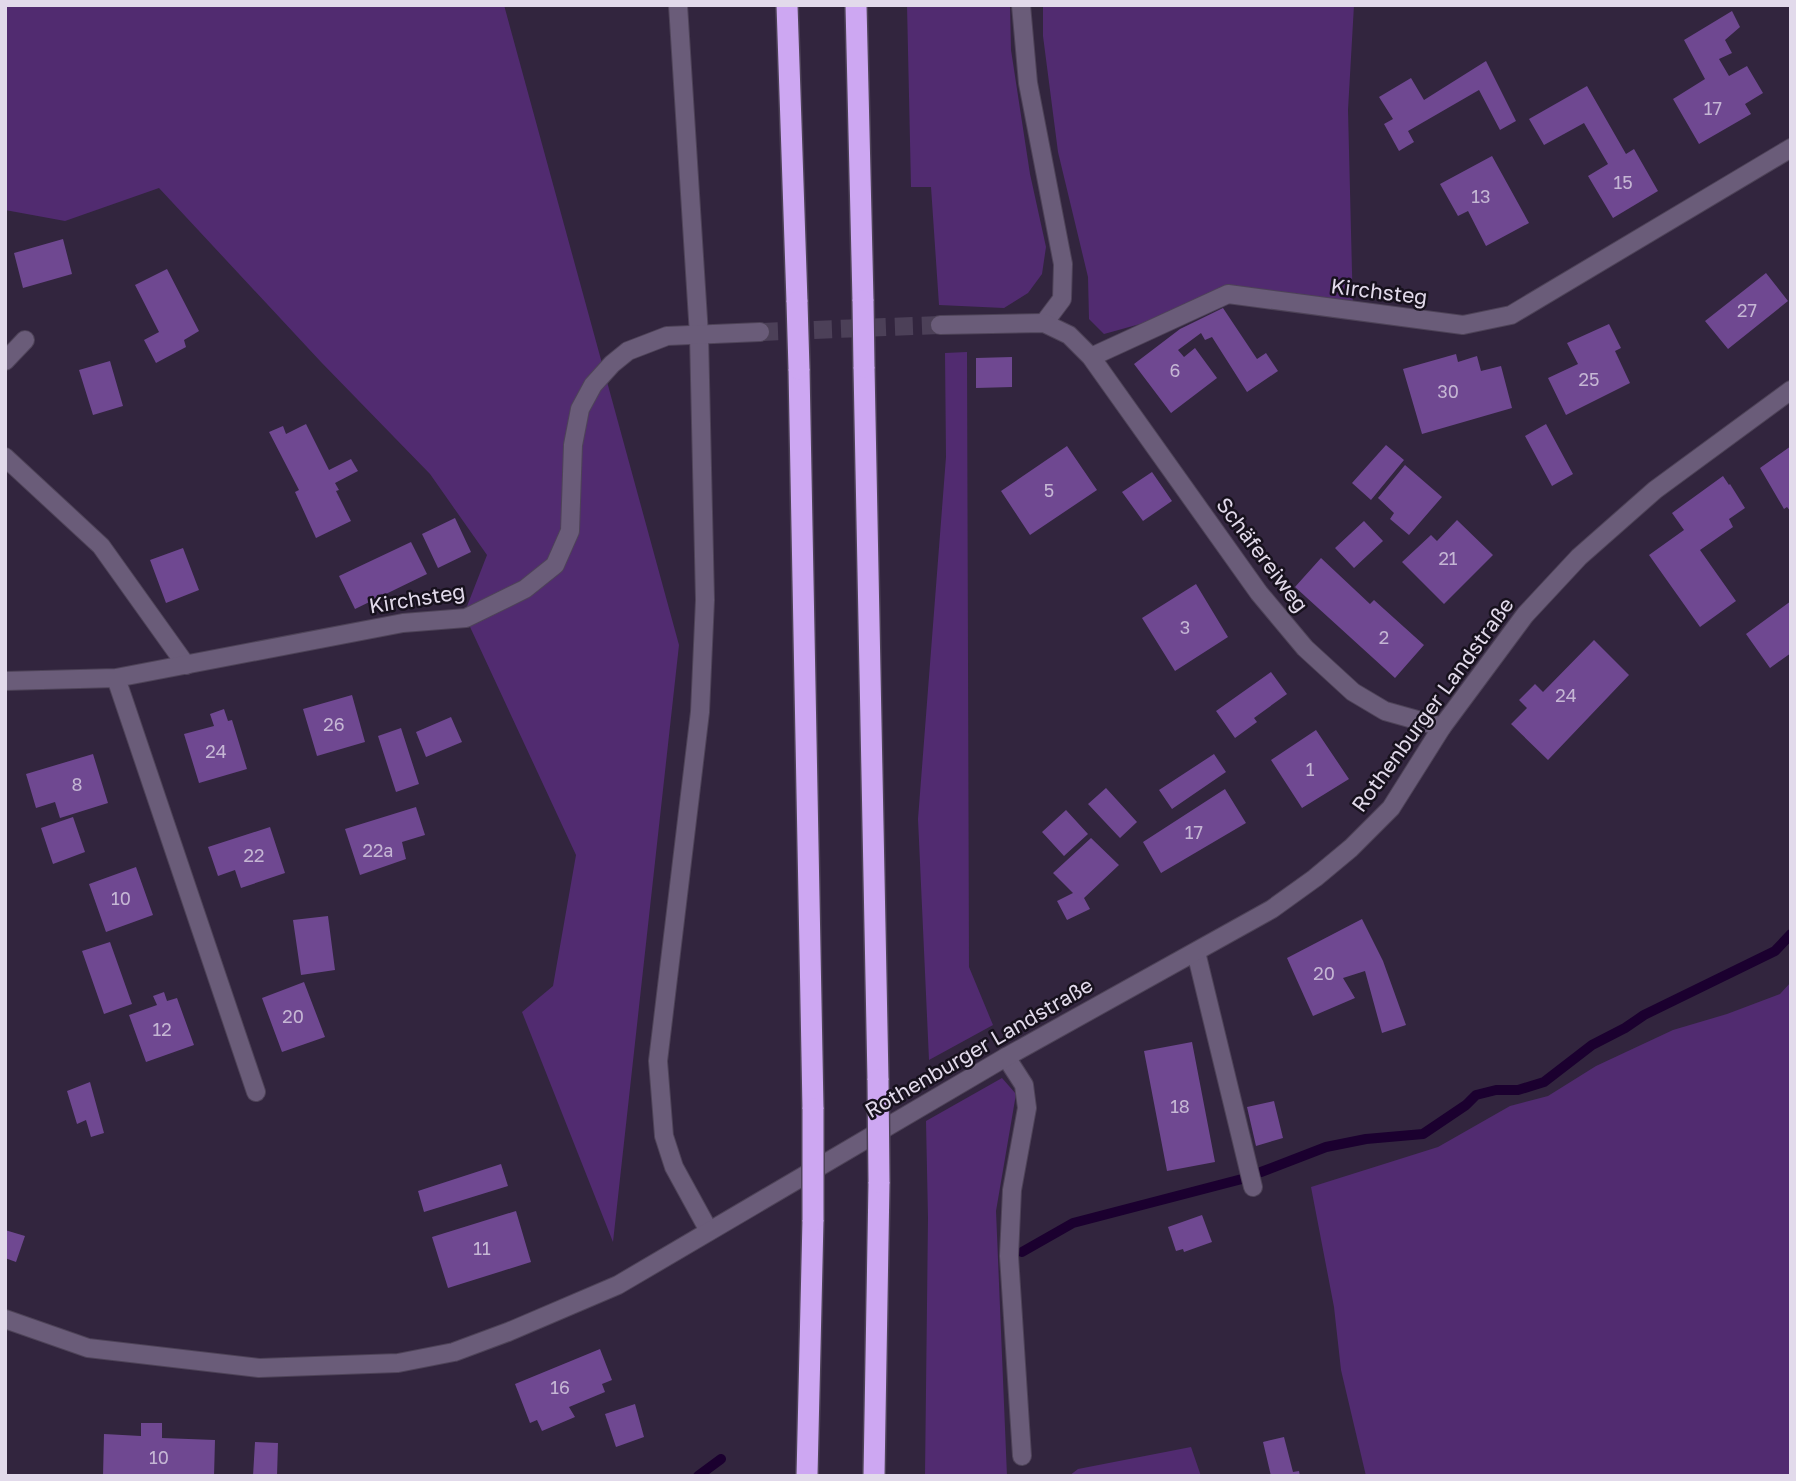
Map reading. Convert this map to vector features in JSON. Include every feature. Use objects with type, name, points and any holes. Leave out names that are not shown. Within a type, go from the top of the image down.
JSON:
[{"type":"highway","points":[[787,5],[799,369],[813,1109],[807,1476]]},
{"type":"highway","points":[[856,5],[878,1080],[874,1476]]},
{"type":"street","points":[[678,5],[699,335],[705,600],[700,712],[658,1061],[664,1136],[674,1167],[709,1231]]},
{"type":"street","points":[[1021,5],[1028,83],[1063,264],[1062,299],[1044,323]]},
{"type":"street","name":"Kirchsteg","points":[[1091,356],[1228,294],[1463,325],[1511,315],[1791,148]]},
{"type":"street","points":[[940,325],[1044,323],[1069,335],[1091,356]]},
{"type":"street","name":"Kirchsteg","points":[[5,681],[116,678],[402,623],[466,618],[525,589],[555,565],[570,531],[573,445],[580,409],[593,385],[612,364],[628,351],[667,336],[761,332]]},
{"type":"street","points":[[5,361],[25,340]]},
{"type":"street","name":"Schäfereiweg","points":[[1091,356],[1259,593],[1305,648],[1353,692],[1385,711],[1442,727]]},
{"type":"street","name":"Rothenburger Landstraße","points":[[5,1319],[88,1348],[259,1368],[398,1363],[454,1352],[618,1285],[1006,1057],[1272,909],[1315,878],[1351,848],[1391,808],[1442,727],[1525,615],[1578,557],[1655,490],[1791,390]]},
{"type":"street","points":[[5,457],[101,546],[186,665]]},
{"type":"street","points":[[116,678],[256,1092]]},
{"type":"street","points":[[1196,952],[1253,1187]]},
{"type":"street","points":[[1006,1057],[1024,1085],[1027,1108],[1012,1190],[1009,1256],[1022,1456]]},
{"type":"shaded area","points":[[5,5],[504,5],[679,645],[613,1242],[522,1012],[553,986],[576,855],[464,614],[487,555],[430,474],[159,188],[65,221],[5,210]]},
{"type":"shaded area","points":[[907,5],[1010,5],[1011,50],[1030,174],[1046,247],[1042,274],[1028,293],[1004,308],[939,305],[931,187],[911,187]]},
{"type":"shaded area","points":[[1043,5],[1354,5],[1348,110],[1353,312],[1228,294],[1205,306],[1104,334],[1089,319],[1088,277],[1058,152],[1043,36]]},
{"type":"shaded area","points":[[967,352],[969,967],[993,1025],[929,1060],[918,819],[946,457],[945,353]]},
{"type":"shaded area","points":[[1791,982],[1791,1476],[1366,1476],[1341,1370],[1334,1307],[1311,1187],[1438,1147],[1510,1106],[1548,1096],[1596,1066],[1673,1030],[1780,994]]},
{"type":"shaded area","points":[[1002,1078],[1016,1094],[996,1211],[1007,1476],[925,1476],[928,1218],[926,1121]]},
{"type":"shaded area","points":[[1191,1447],[1201,1476],[1069,1476],[1078,1469]]},
{"type":"building","points":[[1732,11],[1740,27],[1725,40],[1732,53],[1719,59],[1729,76],[1747,66],[1763,93],[1745,104],[1751,114],[1699,144],[1673,99],[1705,79],[1684,40]]},
{"type":"building","points":[[1486,61],[1516,121],[1500,130],[1479,90],[1408,131],[1414,142],[1399,151],[1384,124],[1393,119],[1379,97],[1411,78],[1424,100]]},
{"type":"building","points":[[1587,86],[1626,154],[1634,149],[1658,191],[1613,218],[1588,176],[1608,164],[1584,123],[1544,145],[1529,119]]},
{"type":"building","points":[[1492,156],[1529,223],[1486,246],[1468,211],[1458,216],[1440,184]]},
{"type":"building","points":[[63,239],[72,274],[23,288],[14,253]]},
{"type":"building","points":[[167,269],[199,331],[184,340],[186,347],[156,363],[144,340],[159,332],[135,285]]},
{"type":"building","points":[[1766,273],[1788,301],[1728,349],[1705,321]]},
{"type":"building","points":[[1223,308],[1257,359],[1266,353],[1278,371],[1247,392],[1212,337],[1205,340],[1201,333],[1178,350],[1184,357],[1195,348],[1217,378],[1171,413],[1134,364],[1180,329]]},
{"type":"building","points":[[1609,324],[1621,348],[1615,351],[1630,383],[1566,415],[1548,378],[1578,364],[1567,343]]},
{"type":"building","points":[[1456,354],[1458,362],[1477,356],[1481,371],[1501,366],[1512,408],[1422,434],[1403,369]]},
{"type":"building","points":[[1012,357],[1012,387],[976,388],[976,358]]},
{"type":"building","points":[[110,361],[123,406],[93,415],[79,370]]},
{"type":"building","points":[[306,424],[329,470],[351,459],[358,471],[335,483],[339,490],[336,491],[351,521],[316,538],[295,492],[299,490],[269,432],[283,426],[286,434]]},
{"type":"building","points":[[1546,424],[1573,474],[1552,486],[1525,436]]},
{"type":"building","points":[[1386,445],[1404,460],[1371,500],[1352,483]]},
{"type":"building","points":[[1067,446],[1097,490],[1030,535],[1001,491]]},
{"type":"building","points":[[1791,446],[1791,512],[1787,507],[1784,509],[1760,468]]},
{"type":"building","points":[[1405,465],[1442,497],[1409,535],[1390,519],[1394,513],[1378,498]]},
{"type":"building","points":[[1152,472],[1172,501],[1143,521],[1122,492]]},
{"type":"building","points":[[1723,476],[1745,508],[1729,519],[1733,527],[1700,550],[1736,601],[1700,627],[1649,555],[1684,530],[1672,513]]},
{"type":"building","points":[[455,518],[471,552],[438,568],[422,534]]},
{"type":"building","points":[[1457,520],[1493,555],[1444,604],[1402,562],[1431,535],[1437,541]]},
{"type":"building","points":[[1364,521],[1383,541],[1354,568],[1335,548]]},
{"type":"building","points":[[411,542],[427,574],[355,609],[339,576]]},
{"type":"building","points":[[183,548],[199,590],[166,603],[150,560]]},
{"type":"building","points":[[1321,558],[1370,604],[1374,600],[1424,645],[1395,678],[1295,587]]},
{"type":"building","points":[[1196,584],[1228,637],[1175,671],[1142,618]]},
{"type":"building","points":[[1791,601],[1791,653],[1770,668],[1746,634]]},
{"type":"building","points":[[1594,640],[1629,675],[1548,760],[1511,724],[1527,708],[1519,700],[1535,684],[1543,692]]},
{"type":"building","points":[[1271,672],[1287,694],[1254,718],[1257,722],[1235,738],[1216,711]]},
{"type":"building","points":[[352,695],[365,742],[317,756],[303,709]]},
{"type":"building","points":[[224,709],[228,721],[232,720],[247,769],[199,783],[184,734],[214,726],[210,714]]},
{"type":"building","points":[[451,717],[462,742],[426,757],[416,732]]},
{"type":"building","points":[[401,728],[419,784],[396,792],[378,736]]},
{"type":"building","points":[[1316,730],[1349,779],[1302,808],[1271,760]]},
{"type":"building","points":[[93,754],[108,803],[60,818],[55,802],[36,808],[26,774]]},
{"type":"building","points":[[1214,754],[1226,772],[1172,809],[1159,790]]},
{"type":"building","points":[[1106,788],[1137,822],[1120,838],[1088,804]]},
{"type":"building","points":[[1225,789],[1246,823],[1161,873],[1143,842]]},
{"type":"building","points":[[416,807],[425,835],[402,842],[406,859],[360,875],[345,829]]},
{"type":"building","points":[[1066,810],[1088,834],[1064,856],[1042,832]]},
{"type":"building","points":[[73,817],[85,852],[53,864],[41,828]]},
{"type":"building","points":[[270,827],[285,873],[241,888],[235,870],[218,876],[208,847]]},
{"type":"building","points":[[1091,838],[1119,865],[1084,898],[1090,909],[1067,920],[1057,901],[1073,893],[1053,873]]},
{"type":"building","points":[[136,867],[153,915],[106,932],[89,884]]},
{"type":"building","points":[[328,916],[335,970],[301,975],[293,920]]},
{"type":"building","points":[[1362,919],[1383,961],[1406,1025],[1382,1033],[1365,971],[1343,978],[1355,998],[1313,1016],[1287,958]]},
{"type":"building","points":[[110,942],[132,1004],[104,1014],[82,951]]},
{"type":"building","points":[[304,982],[325,1037],[282,1052],[262,998]]},
{"type":"building","points":[[164,992],[167,1001],[177,998],[194,1045],[146,1062],[129,1015],[157,1005],[153,996]]},
{"type":"building","points":[[1192,1042],[1215,1162],[1167,1171],[1144,1051]]},
{"type":"building","points":[[90,1082],[104,1133],[91,1137],[86,1120],[77,1124],[67,1091]]},
{"type":"building","points":[[1274,1101],[1283,1138],[1256,1146],[1247,1107]]},
{"type":"building","points":[[501,1164],[508,1186],[424,1212],[418,1191]]},
{"type":"building","points":[[516,1211],[531,1262],[448,1288],[432,1237]]},
{"type":"building","points":[[1202,1215],[1212,1242],[1184,1252],[1183,1249],[1176,1251],[1168,1227]]},
{"type":"building","points":[[5,1230],[25,1236],[16,1262],[5,1258]]},
{"type":"building","points":[[600,1349],[612,1380],[602,1384],[605,1392],[569,1407],[575,1417],[542,1431],[537,1420],[530,1423],[515,1384]]},
{"type":"building","points":[[635,1404],[644,1437],[616,1447],[605,1414]]},
{"type":"building","points":[[141,1423],[162,1423],[162,1438],[215,1440],[214,1476],[103,1476],[104,1434],[141,1436]]},
{"type":"building","points":[[1284,1437],[1293,1472],[1299,1471],[1300,1476],[1271,1476],[1263,1442]]},
{"type":"building","points":[[255,1442],[278,1443],[277,1476],[253,1476]]},
{"type":"waterway","points":[[1261,1172],[1326,1147],[1366,1139],[1423,1134],[1466,1105],[1476,1095],[1496,1090],[1518,1090],[1544,1082],[1592,1045],[1644,1015],[1775,951],[1791,934]]},
{"type":"waterway","points":[[1022,1252],[1073,1223],[1242,1179]]},
{"type":"waterway","points":[[698,1476],[721,1459]]},
{"type":"tunnel","points":[[760,332],[940,325]]}]
